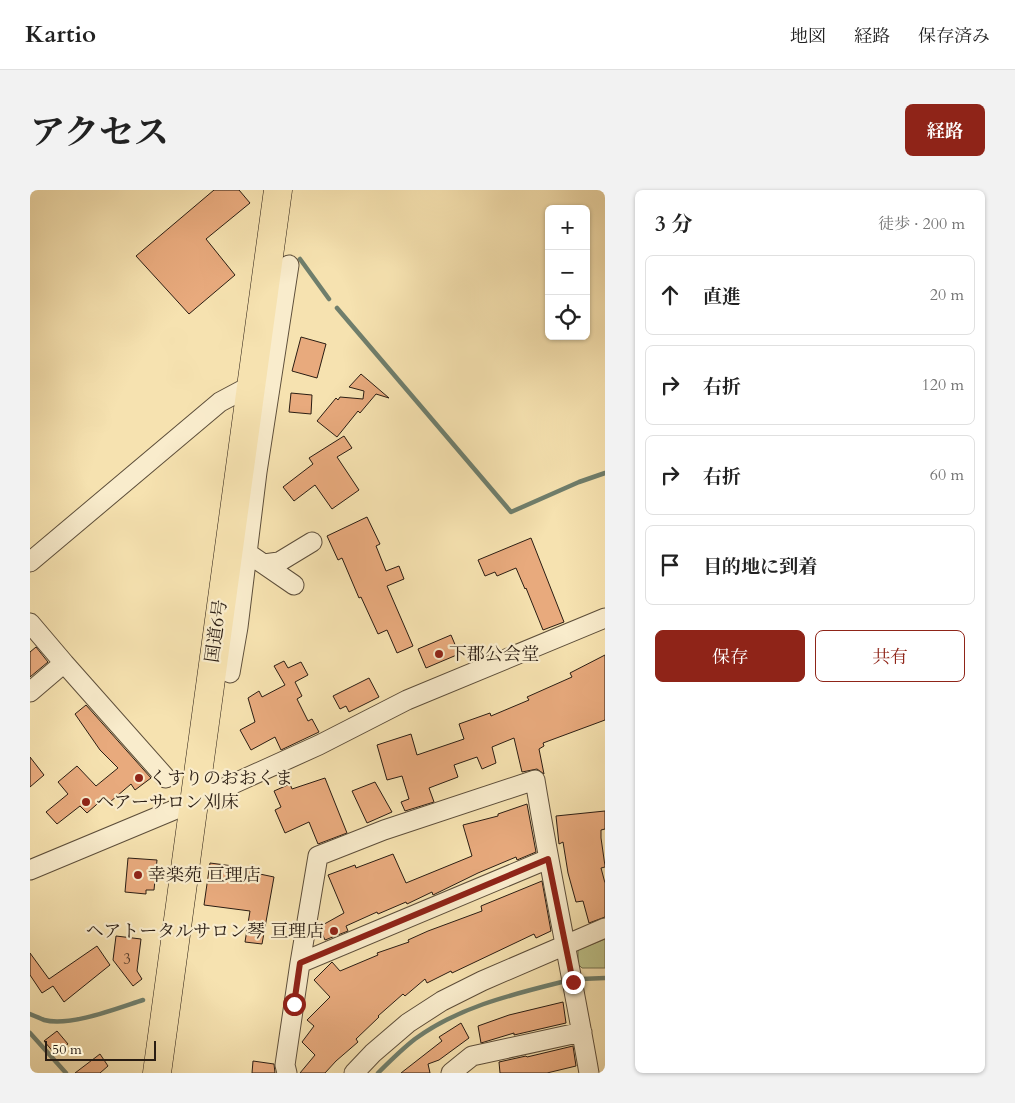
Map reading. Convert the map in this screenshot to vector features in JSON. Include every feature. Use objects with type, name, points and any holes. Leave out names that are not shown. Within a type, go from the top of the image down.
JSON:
[{"type":"highway","name":"国道6号","points":[[157,1073],[193,802],[238,547],[250,386],[278,190]]},
{"type":"street","points":[[230,673],[238,547],[257,472],[289,265]]},
{"type":"street","points":[[30,562],[220,402],[250,386]]},
{"type":"street","points":[[264,564],[279,562],[312,542]]},
{"type":"street","points":[[238,547],[294,585]]},
{"type":"street","points":[[30,870],[193,802],[319,745],[407,700],[605,618]]},
{"type":"street","points":[[30,623],[166,778]]},
{"type":"street","points":[[30,692],[64,663]]},
{"type":"street","points":[[287,1073],[285,1065],[318,856],[384,830],[535,780],[548,859],[566,944],[589,1073]]},
{"type":"street","points":[[300,963],[548,859]]},
{"type":"street","points":[[354,1073],[373,1053],[408,1023],[442,1000],[605,928]]},
{"type":"street","points":[[451,1073],[472,1056],[582,1032]]},
{"type":"green space","points":[[605,939],[605,968],[582,968],[578,964],[578,950]]},
{"type":"building","points":[[214,190],[239,190],[250,203],[206,239],[235,275],[189,314],[136,256]]},
{"type":"building","points":[[301,337],[326,344],[317,378],[292,371]]},
{"type":"building","points":[[361,374],[389,398],[376,394],[360,413],[358,411],[337,437],[317,421],[336,398],[338,400],[340,397],[363,399],[364,391],[349,387]]},
{"type":"building","points":[[291,393],[312,395],[311,414],[289,412]]},
{"type":"building","points":[[344,436],[352,448],[337,457],[359,490],[332,509],[315,485],[294,501],[283,487],[313,464],[309,458]]},
{"type":"building","points":[[367,517],[380,544],[376,546],[386,571],[399,566],[404,579],[387,586],[413,646],[397,653],[387,630],[378,634],[361,597],[359,598],[342,558],[338,560],[327,536]]},
{"type":"building","points":[[531,538],[564,622],[543,630],[516,568],[497,576],[495,572],[485,576],[478,560]]},
{"type":"building","points":[[451,635],[459,654],[426,668],[418,649]]},
{"type":"building","points":[[36,647],[48,662],[30,677],[30,652]]},
{"type":"building","points":[[605,655],[605,720],[543,743],[544,746],[539,749],[544,774],[537,769],[522,772],[514,738],[492,747],[496,763],[482,769],[477,757],[454,765],[458,777],[429,788],[434,802],[405,811],[401,802],[409,799],[402,776],[387,780],[377,745],[411,734],[417,755],[464,739],[459,724],[490,713],[491,716],[529,700],[527,697],[572,677],[570,673]]},
{"type":"building","points":[[284,661],[288,668],[301,662],[308,675],[295,682],[302,696],[297,699],[308,721],[312,719],[319,732],[281,750],[275,737],[251,750],[240,730],[255,722],[248,698],[259,691],[262,697],[285,685],[274,666]]},
{"type":"building","points":[[369,678],[379,697],[349,712],[346,706],[340,709],[333,696]]},
{"type":"building","points":[[86,705],[151,778],[135,790],[131,784],[110,802],[105,797],[87,813],[80,806],[57,824],[46,812],[68,794],[58,782],[77,766],[96,786],[118,768],[100,750],[75,714]]},
{"type":"building","points":[[30,757],[44,775],[30,787]]},
{"type":"building","points":[[325,778],[347,833],[318,844],[309,822],[285,833],[275,810],[281,807],[274,791],[290,784],[292,789]]},
{"type":"building","points":[[375,782],[392,812],[367,823],[352,791]]},
{"type":"building","points":[[527,804],[536,852],[517,860],[516,857],[433,895],[432,892],[407,904],[406,902],[378,914],[377,912],[346,926],[348,931],[325,940],[319,927],[344,913],[328,875],[355,865],[356,868],[393,854],[406,883],[472,856],[463,825],[498,816],[498,814]]},
{"type":"building","points":[[605,811],[605,829],[601,830],[601,838],[605,867],[601,868],[605,883],[605,917],[589,923],[583,901],[576,902],[568,873],[563,842],[559,844],[556,816]]},
{"type":"building","points":[[128,858],[157,860],[154,890],[146,890],[146,894],[125,892]]},
{"type":"building","points":[[210,863],[256,869],[255,873],[274,877],[262,944],[245,942],[250,911],[204,905]]},
{"type":"building","points":[[542,881],[551,931],[536,938],[534,934],[427,983],[425,979],[405,996],[403,994],[378,1016],[356,1039],[358,1042],[325,1073],[300,1073],[315,1055],[302,1042],[314,1026],[307,1020],[330,997],[314,980],[332,962],[340,971],[378,955],[377,953],[409,942],[408,940],[428,931],[482,911],[481,906]]},
{"type":"building","points":[[116,936],[141,939],[137,971],[142,979],[133,986],[113,960]]},
{"type":"building","points":[[97,946],[110,965],[64,1002],[53,986],[42,993],[30,975],[30,953],[49,979]]},
{"type":"building","points":[[563,1002],[566,1023],[514,1035],[514,1033],[481,1043],[478,1026],[509,1015]]},
{"type":"building","points":[[461,1023],[469,1038],[439,1060],[428,1064],[430,1073],[401,1073],[442,1041],[439,1037]]},
{"type":"building","points":[[57,1031],[68,1044],[55,1054],[44,1041]]},
{"type":"building","points":[[573,1046],[576,1066],[547,1073],[500,1073],[499,1062]]},
{"type":"building","points":[[100,1054],[108,1066],[100,1073],[75,1073]]},
{"type":"building","points":[[253,1061],[274,1064],[275,1073],[252,1073]]},
{"type":"waterway","points":[[300,259],[329,299]]},
{"type":"waterway","points":[[337,308],[511,512],[579,482],[605,473]]},
{"type":"waterway","points":[[581,979],[605,978]]},
{"type":"waterway","points":[[378,1073],[415,1039],[449,1018],[504,997],[562,982]]},
{"type":"waterway","points":[[30,1014],[44,1020],[67,1021],[94,1016],[143,1000]]},
{"type":"waterway","points":[[30,1033],[66,1073]]},
{"type":"place","name":"下郡公会堂","points":[[439,654]]},
{"type":"place","name":"くすりのおおくま","points":[[139,778]]},
{"type":"place","name":"ヘアーサロン刈床","points":[[86,802]]},
{"type":"place","name":"幸楽苑 亘理店","points":[[138,875]]},
{"type":"place","name":"ヘアトータルサロン琴 亘理店","points":[[334,931]]},
{"type":"route","points":[[294,1004],[300,963],[548,859],[573,982]]}]
